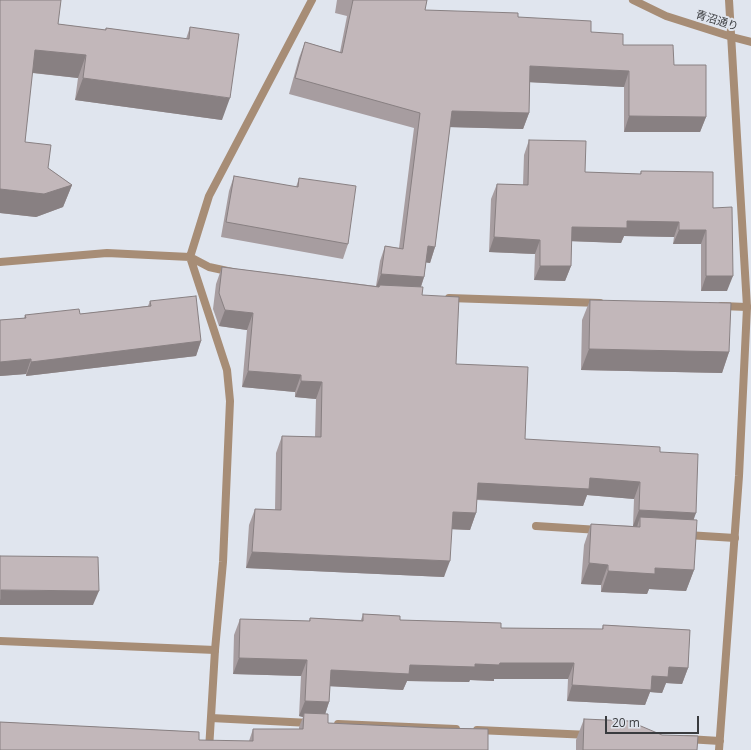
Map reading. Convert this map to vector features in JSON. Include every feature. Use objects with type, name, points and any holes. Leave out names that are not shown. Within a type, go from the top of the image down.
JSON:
[{"type":"street","points":[[209,750],[215,650],[223,562],[230,401],[227,370],[190,257],[209,196],[312,0]]},
{"type":"street","name":"青沼通り","points":[[633,0],[666,16],[751,42]]},
{"type":"street","points":[[719,750],[735,538],[749,307],[729,0]]},
{"type":"street","points":[[0,262],[107,253],[190,257],[209,267],[239,273]]},
{"type":"street","points":[[440,298],[605,303]]},
{"type":"street","points":[[715,306],[749,307]]},
{"type":"street","points":[[536,526],[608,531]]},
{"type":"street","points":[[679,535],[735,538]]},
{"type":"street","points":[[0,641],[215,650]]},
{"type":"street","points":[[211,718],[601,735]]},
{"type":"street","points":[[680,739],[720,741]]},
{"type":"building","points":[[0,0],[61,0],[58,24],[106,30],[106,28],[189,39],[190,27],[239,34],[230,98],[83,78],[86,55],[35,50],[25,142],[51,145],[48,168],[72,185],[44,194],[0,189]]},
{"type":"building","points":[[353,0],[427,0],[425,10],[518,13],[518,17],[591,21],[591,32],[623,34],[623,45],[673,45],[674,65],[706,65],[706,117],[629,116],[629,71],[530,66],[529,113],[452,111],[435,247],[428,246],[424,277],[381,274],[385,246],[403,249],[420,113],[295,78],[305,42],[342,53]]},
{"type":"building","points":[[529,140],[586,141],[585,172],[641,174],[641,171],[713,172],[713,208],[732,207],[733,276],[706,276],[706,230],[679,230],[679,222],[627,221],[627,228],[572,227],[571,266],[540,266],[540,240],[494,237],[497,184],[528,185]]},
{"type":"building","points":[[234,176],[298,187],[299,178],[356,186],[348,244],[226,222]]},
{"type":"building","points":[[222,267],[379,287],[380,285],[423,287],[422,295],[459,297],[456,364],[528,367],[525,439],[660,447],[660,452],[698,454],[696,513],[639,510],[640,482],[590,478],[589,489],[478,483],[476,513],[453,512],[450,561],[252,552],[255,509],[281,510],[282,436],[321,437],[322,382],[301,381],[301,375],[248,371],[253,313],[225,310],[219,293]]},
{"type":"building","points":[[196,296],[201,341],[31,362],[31,359],[0,362],[0,320],[26,318],[25,315],[79,309],[80,314],[151,306],[150,301]]},
{"type":"building","points":[[590,300],[731,303],[729,352],[589,349]]},
{"type":"building","points":[[640,517],[697,520],[694,570],[655,568],[655,574],[608,571],[608,565],[589,563],[591,524],[640,527]]},
{"type":"building","points":[[0,556],[98,557],[99,591],[1,590],[0,600]]},
{"type":"building","points":[[363,614],[400,616],[400,620],[501,623],[501,628],[603,629],[603,625],[690,630],[688,668],[669,667],[668,677],[652,676],[651,690],[572,685],[574,663],[500,663],[499,665],[475,664],[475,667],[410,665],[409,674],[331,670],[329,702],[305,701],[307,660],[239,658],[240,619],[310,621],[310,618],[363,621]]},
{"type":"building","points":[[304,713],[328,714],[328,723],[488,729],[488,750],[0,750],[0,722],[199,732],[199,740],[253,741],[253,729],[303,729]]},
{"type":"building","points":[[584,719],[629,721],[662,735],[698,736],[697,750],[583,750]]}]
